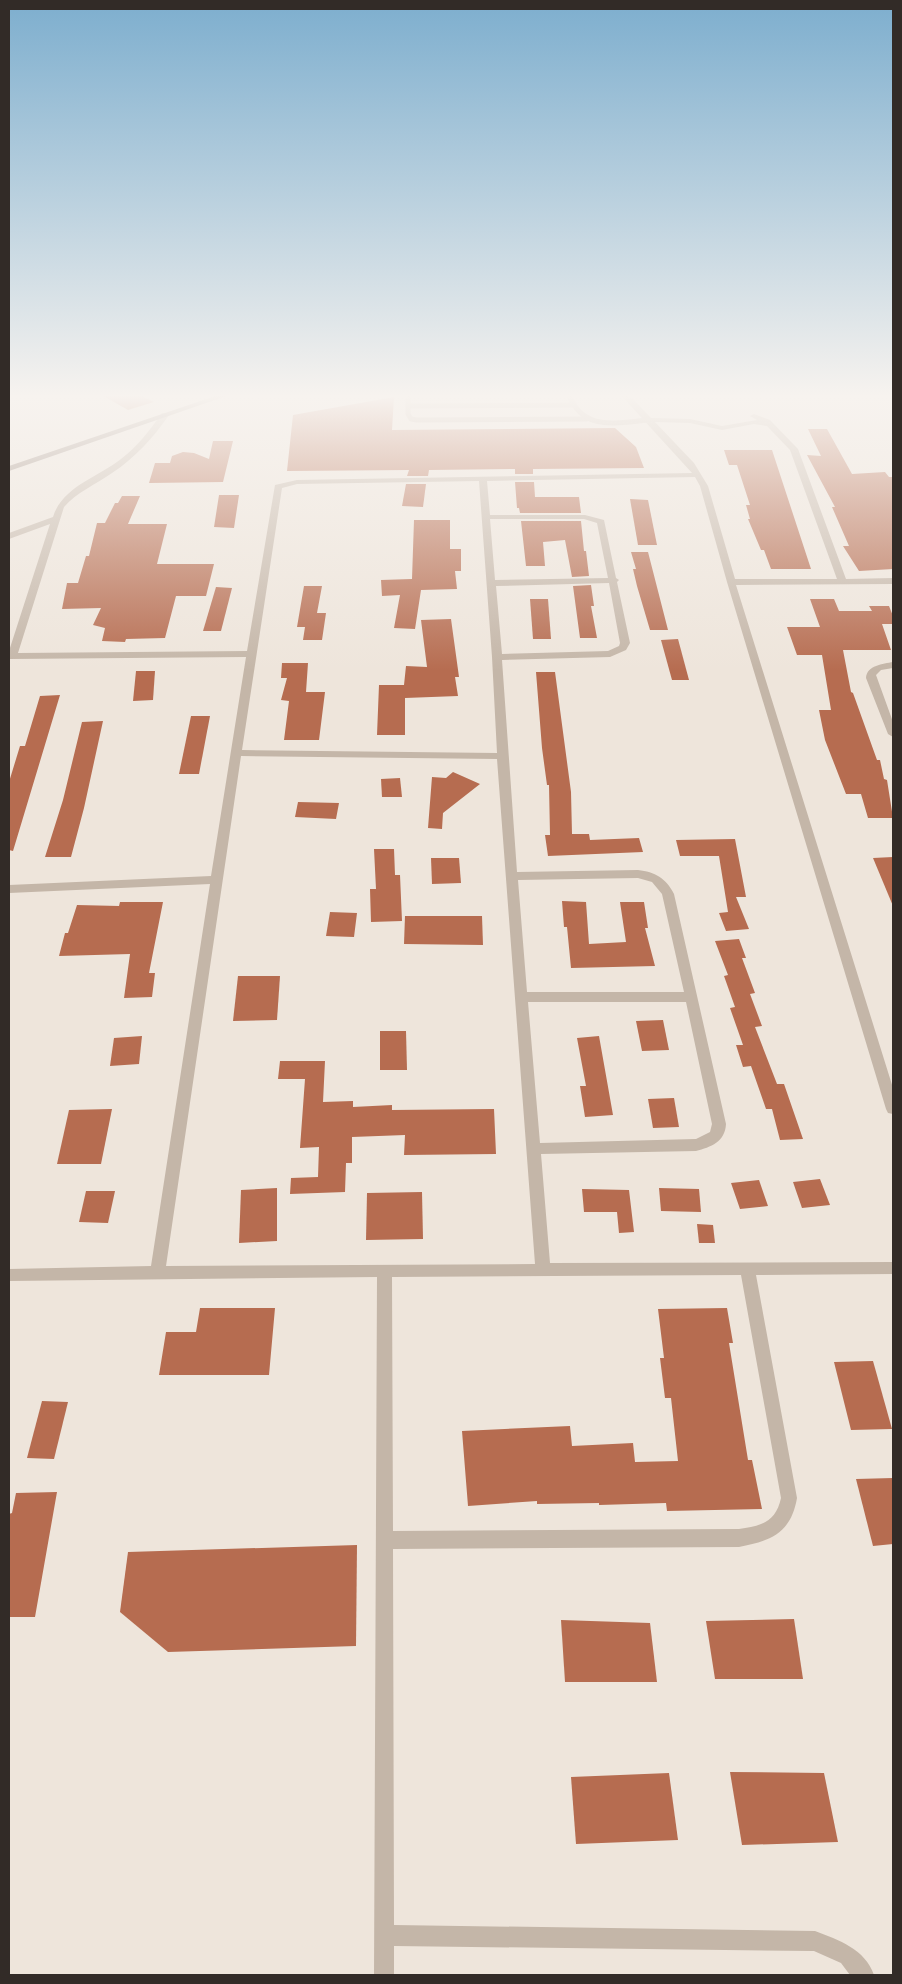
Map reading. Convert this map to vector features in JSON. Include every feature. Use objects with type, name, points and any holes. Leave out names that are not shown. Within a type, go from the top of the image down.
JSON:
[{"type":"street","points":[[85,486],[70,494],[60,507],[10,656],[252,654]]},
{"type":"street","points":[[158,1272],[276,492],[282,486]]},
{"type":"street","points":[[483,486],[497,657],[502,756],[543,1270]]},
{"type":"street","points":[[704,486],[731,582],[893,1109]]},
{"type":"street","points":[[808,486],[842,581]]},
{"type":"street","points":[[486,518],[585,517],[597,519],[602,523],[615,580],[625,643],[621,650],[610,654],[497,657]]},
{"type":"street","points":[[9,536],[55,519]]},
{"type":"street","points":[[491,583],[615,580]]},
{"type":"street","points":[[731,582],[893,581]]},
{"type":"street","points":[[893,665],[878,668],[871,674],[893,734]]},
{"type":"street","points":[[236,753],[502,756]]},
{"type":"street","points":[[513,876],[638,874],[658,879],[668,894],[719,1124],[716,1136],[710,1141],[696,1145],[533,1149]]},
{"type":"street","points":[[9,889],[216,880]]},
{"type":"street","points":[[521,997],[690,997]]},
{"type":"street","points":[[9,1275],[158,1272],[893,1268]]},
{"type":"street","points":[[384,1540],[739,1538],[772,1529],[788,1509],[789,1498],[748,1270]]},
{"type":"street","points":[[384,1271],[384,1975]]},
{"type":"street","points":[[385,1935],[815,1941],[848,1956],[864,1975]]},
{"type":"building","points":[[406,486],[426,486],[423,507],[402,506]]},
{"type":"building","points":[[515,486],[534,486],[535,497],[579,497],[581,513],[520,513],[519,508],[517,508]]},
{"type":"building","points":[[744,486],[784,486],[811,569],[771,569],[764,550],[761,550],[748,519],[750,519],[746,505],[750,505]]},
{"type":"building","points":[[823,486],[893,486],[893,569],[859,571],[843,546],[849,546],[832,507],[835,507]]},
{"type":"building","points":[[219,495],[239,495],[234,528],[214,527]]},
{"type":"building","points":[[122,496],[140,496],[128,524],[167,524],[157,564],[214,564],[206,596],[176,596],[165,638],[126,639],[125,642],[102,641],[105,628],[93,625],[101,608],[62,609],[67,583],[78,583],[86,556],[89,556],[97,523],[105,523],[115,503],[118,503]]},
{"type":"building","points":[[630,499],[648,500],[657,545],[638,545]]},
{"type":"building","points":[[414,520],[450,520],[450,549],[461,549],[461,571],[455,571],[457,589],[421,590],[415,629],[394,628],[400,595],[382,596],[381,580],[412,579]]},
{"type":"building","points":[[521,521],[581,521],[589,576],[572,577],[565,540],[543,542],[545,566],[526,566]]},
{"type":"building","points":[[631,552],[648,552],[668,630],[650,630],[637,586],[633,569],[636,569]]},
{"type":"building","points":[[591,585],[594,606],[591,606],[597,638],[580,638],[573,586]]},
{"type":"building","points":[[304,586],[322,586],[317,613],[326,613],[322,640],[303,640],[305,627],[297,627]]},
{"type":"building","points":[[216,587],[232,588],[221,631],[203,631]]},
{"type":"building","points":[[530,599],[548,599],[551,639],[533,639]]},
{"type":"building","points":[[810,599],[834,599],[839,611],[872,611],[869,606],[889,606],[893,616],[893,624],[882,624],[891,650],[843,650],[851,692],[853,693],[877,760],[880,760],[884,779],[887,780],[893,818],[868,818],[861,794],[846,794],[825,740],[819,710],[831,710],[822,655],[797,655],[787,627],[820,627]]},
{"type":"building","points":[[451,619],[459,677],[455,677],[458,696],[405,698],[405,735],[377,735],[379,685],[404,685],[406,666],[427,667],[421,620]]},
{"type":"building","points":[[678,639],[689,680],[672,680],[661,640]]},
{"type":"building","points":[[282,663],[308,663],[306,692],[325,692],[319,740],[284,740],[289,701],[281,700],[287,678],[281,678]]},
{"type":"building","points":[[136,671],[155,671],[153,700],[133,701]]},
{"type":"building","points":[[536,672],[555,672],[571,792],[572,834],[589,834],[590,840],[639,838],[643,852],[548,856],[545,835],[550,835],[549,785],[547,785],[542,748]]},
{"type":"building","points":[[60,695],[13,851],[9,850],[9,782],[20,746],[25,746],[40,696]]},
{"type":"building","points":[[191,716],[210,716],[199,774],[179,774]]},
{"type":"building","points":[[103,721],[71,857],[45,857],[63,800],[82,722]]},
{"type":"building","points":[[453,772],[480,784],[443,813],[442,829],[428,828],[432,777],[446,778]]},
{"type":"building","points":[[400,778],[402,797],[382,797],[381,779]]},
{"type":"building","points":[[298,802],[339,803],[336,819],[295,817]]},
{"type":"building","points":[[735,839],[746,897],[736,897],[749,929],[726,931],[719,913],[728,912],[719,856],[680,856],[676,840]]},
{"type":"building","points":[[374,849],[394,849],[395,875],[400,875],[402,921],[371,922],[370,889],[376,889]]},
{"type":"building","points":[[893,857],[893,906],[873,858]]},
{"type":"building","points":[[431,858],[459,858],[461,883],[432,884]]},
{"type":"building","points":[[562,901],[586,902],[589,944],[626,942],[620,902],[644,902],[648,928],[645,928],[655,966],[571,968]]},
{"type":"building","points":[[120,902],[163,902],[149,973],[155,973],[152,997],[124,998],[130,954],[59,956],[65,933],[68,933],[77,905],[119,906]]},
{"type":"building","points":[[330,912],[357,913],[354,937],[326,936]]},
{"type":"building","points":[[405,916],[482,916],[483,945],[404,944]]},
{"type":"building","points":[[739,939],[746,958],[742,958],[755,993],[750,994],[762,1026],[755,1027],[777,1084],[784,1084],[803,1139],[780,1140],[772,1109],[766,1109],[751,1066],[743,1067],[736,1045],[743,1045],[730,1008],[735,1007],[724,976],[728,975],[715,941]]},
{"type":"building","points":[[238,976],[280,976],[277,1020],[233,1021]]},
{"type":"building","points":[[663,1020],[669,1050],[642,1051],[636,1021]]},
{"type":"building","points":[[380,1031],[406,1031],[407,1070],[380,1070]]},
{"type":"building","points":[[142,1036],[139,1064],[110,1066],[114,1038]]},
{"type":"building","points":[[599,1036],[613,1115],[585,1117],[580,1086],[586,1086],[577,1038]]},
{"type":"building","points":[[280,1061],[325,1061],[323,1102],[353,1101],[353,1107],[392,1105],[392,1110],[494,1109],[496,1154],[404,1155],[405,1135],[352,1137],[352,1163],[346,1163],[345,1192],[290,1194],[291,1178],[318,1177],[319,1147],[300,1148],[305,1079],[278,1079]]},
{"type":"building","points":[[674,1098],[679,1127],[653,1128],[648,1099]]},
{"type":"building","points":[[112,1109],[101,1164],[57,1164],[69,1110]]},
{"type":"building","points":[[820,1179],[830,1205],[802,1208],[793,1182]]},
{"type":"building","points":[[759,1180],[768,1206],[740,1209],[731,1183]]},
{"type":"building","points":[[277,1188],[277,1241],[239,1243],[241,1190]]},
{"type":"building","points":[[659,1188],[699,1189],[701,1212],[661,1211]]},
{"type":"building","points":[[582,1189],[629,1190],[634,1232],[619,1233],[617,1212],[584,1212]]},
{"type":"building","points":[[86,1191],[115,1191],[108,1223],[79,1222]]},
{"type":"building","points":[[422,1192],[423,1239],[366,1240],[367,1193]]},
{"type":"building","points":[[697,1224],[713,1225],[715,1243],[699,1243]]},
{"type":"building","points":[[200,1308],[275,1308],[269,1375],[159,1375],[166,1332],[196,1332]]},
{"type":"building","points":[[727,1308],[733,1343],[729,1343],[748,1460],[752,1460],[762,1509],[667,1511],[666,1503],[599,1505],[599,1503],[537,1504],[537,1501],[468,1506],[462,1431],[570,1426],[572,1446],[633,1443],[635,1462],[678,1461],[671,1398],[665,1398],[660,1358],[664,1358],[658,1309]]},
{"type":"building","points":[[873,1361],[892,1429],[851,1430],[834,1362]]},
{"type":"building","points":[[42,1401],[68,1402],[54,1459],[27,1458]]},
{"type":"building","points":[[893,1478],[893,1544],[873,1546],[856,1479]]},
{"type":"building","points":[[57,1492],[35,1617],[9,1617],[9,1514],[12,1513],[16,1493]]},
{"type":"building","points":[[357,1545],[356,1646],[168,1652],[120,1612],[128,1552]]},
{"type":"building","points":[[794,1619],[803,1679],[715,1679],[706,1621]]},
{"type":"building","points":[[561,1620],[650,1623],[657,1682],[565,1682]]},
{"type":"building","points":[[730,1772],[824,1773],[838,1842],[742,1845]]},
{"type":"building","points":[[669,1773],[678,1840],[576,1844],[571,1777]]}]
